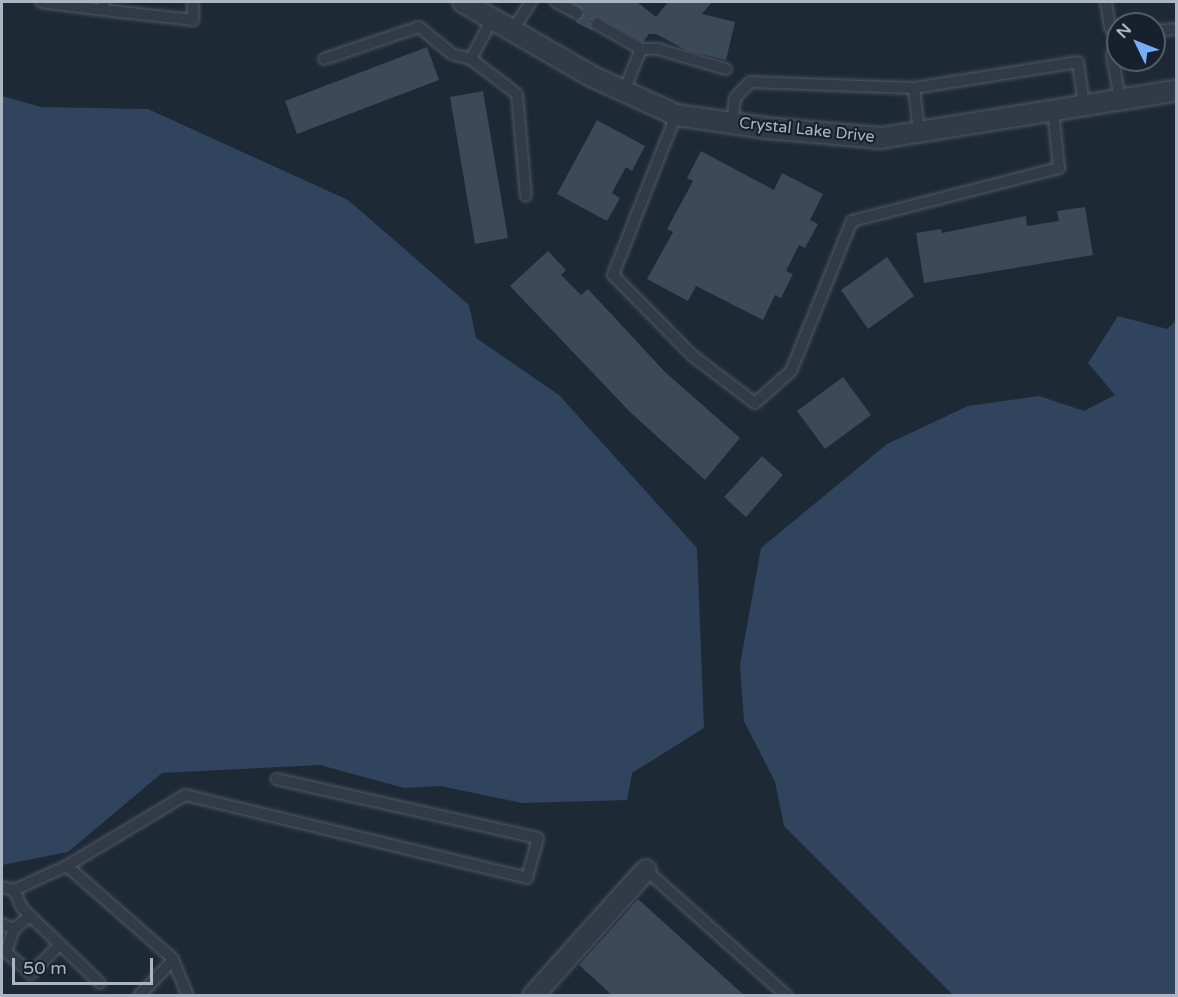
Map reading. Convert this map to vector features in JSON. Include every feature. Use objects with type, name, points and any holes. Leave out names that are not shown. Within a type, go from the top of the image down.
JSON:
[{"type":"street","name":"Crystal Lake Drive","points":[[463,2],[624,91],[676,115],[732,123],[881,138],[1176,91]]},
{"type":"street","points":[[534,995],[646,870]]},
{"type":"lane","points":[[34,2],[103,6],[193,20],[193,2]]},
{"type":"lane","points":[[512,31],[531,2]]},
{"type":"lane","points":[[555,2],[577,13]]},
{"type":"lane","points":[[471,59],[492,19]]},
{"type":"lane","points":[[597,24],[641,49],[658,49],[726,69]]},
{"type":"lane","points":[[324,59],[419,27],[452,54],[471,59],[518,94],[526,196]]},
{"type":"lane","points":[[624,91],[641,49]]},
{"type":"lane","points":[[732,123],[735,98],[750,82],[914,88],[1078,62],[1084,106]]},
{"type":"lane","points":[[1115,72],[1120,99]]},
{"type":"lane","points":[[914,88],[919,132]]},
{"type":"lane","points":[[676,115],[613,275],[693,356],[755,403],[791,371],[852,221],[1059,168],[1053,110]]},
{"type":"lane","points":[[14,891],[67,866],[185,795],[527,878],[538,838],[277,779]]},
{"type":"lane","points":[[67,866],[173,960],[188,996]]},
{"type":"lane","points":[[646,870],[787,996]]},
{"type":"lane","points":[[2,887],[14,891],[30,916],[100,983]]},
{"type":"lane","points":[[30,916],[14,929],[6,952],[31,974],[59,945]]},
{"type":"lane","points":[[2,924],[14,929]]},
{"type":"lane","points":[[139,996],[173,960]]},
{"type":"water","points":[[2,96],[41,107],[148,109],[348,200],[469,305],[476,338],[559,395],[697,548],[704,728],[632,773],[627,800],[522,803],[440,786],[404,788],[320,765],[162,773],[68,852],[2,865]]},
{"type":"water","points":[[1118,316],[1167,329],[1176,321],[1176,995],[953,995],[784,826],[775,782],[744,721],[740,665],[761,548],[887,444],[968,406],[1039,396],[1084,411],[1115,395],[1088,363]]},
{"type":"building","points":[[571,2],[637,2],[656,17],[668,2],[712,2],[702,14],[735,22],[726,60],[686,50],[656,34],[649,34],[643,42],[598,17],[590,21],[593,31],[575,22],[584,12]]},
{"type":"building","points":[[427,47],[439,80],[297,134],[285,101]]},
{"type":"building","points":[[483,91],[508,238],[475,244],[450,97]]},
{"type":"building","points":[[597,120],[645,146],[632,171],[626,167],[612,193],[620,198],[607,221],[557,194]]},
{"type":"building","points":[[701,151],[774,190],[782,173],[823,194],[810,220],[818,224],[805,248],[799,245],[786,271],[793,274],[781,298],[775,295],[763,320],[696,286],[688,301],[647,279],[673,232],[667,229],[693,181],[687,178]]},
{"type":"building","points":[[1085,207],[1093,255],[924,283],[916,233],[941,229],[942,233],[1026,216],[1027,226],[1059,221],[1057,211]]},
{"type":"building","points":[[548,251],[566,270],[561,275],[581,295],[588,289],[665,372],[740,438],[705,480],[630,412],[510,286]]},
{"type":"building","points":[[887,257],[914,296],[868,329],[841,290]]},
{"type":"building","points":[[843,377],[871,415],[825,449],[797,411]]},
{"type":"building","points":[[762,456],[783,475],[746,517],[724,497]]},
{"type":"building","points":[[638,899],[745,996],[613,996],[579,965]]}]
